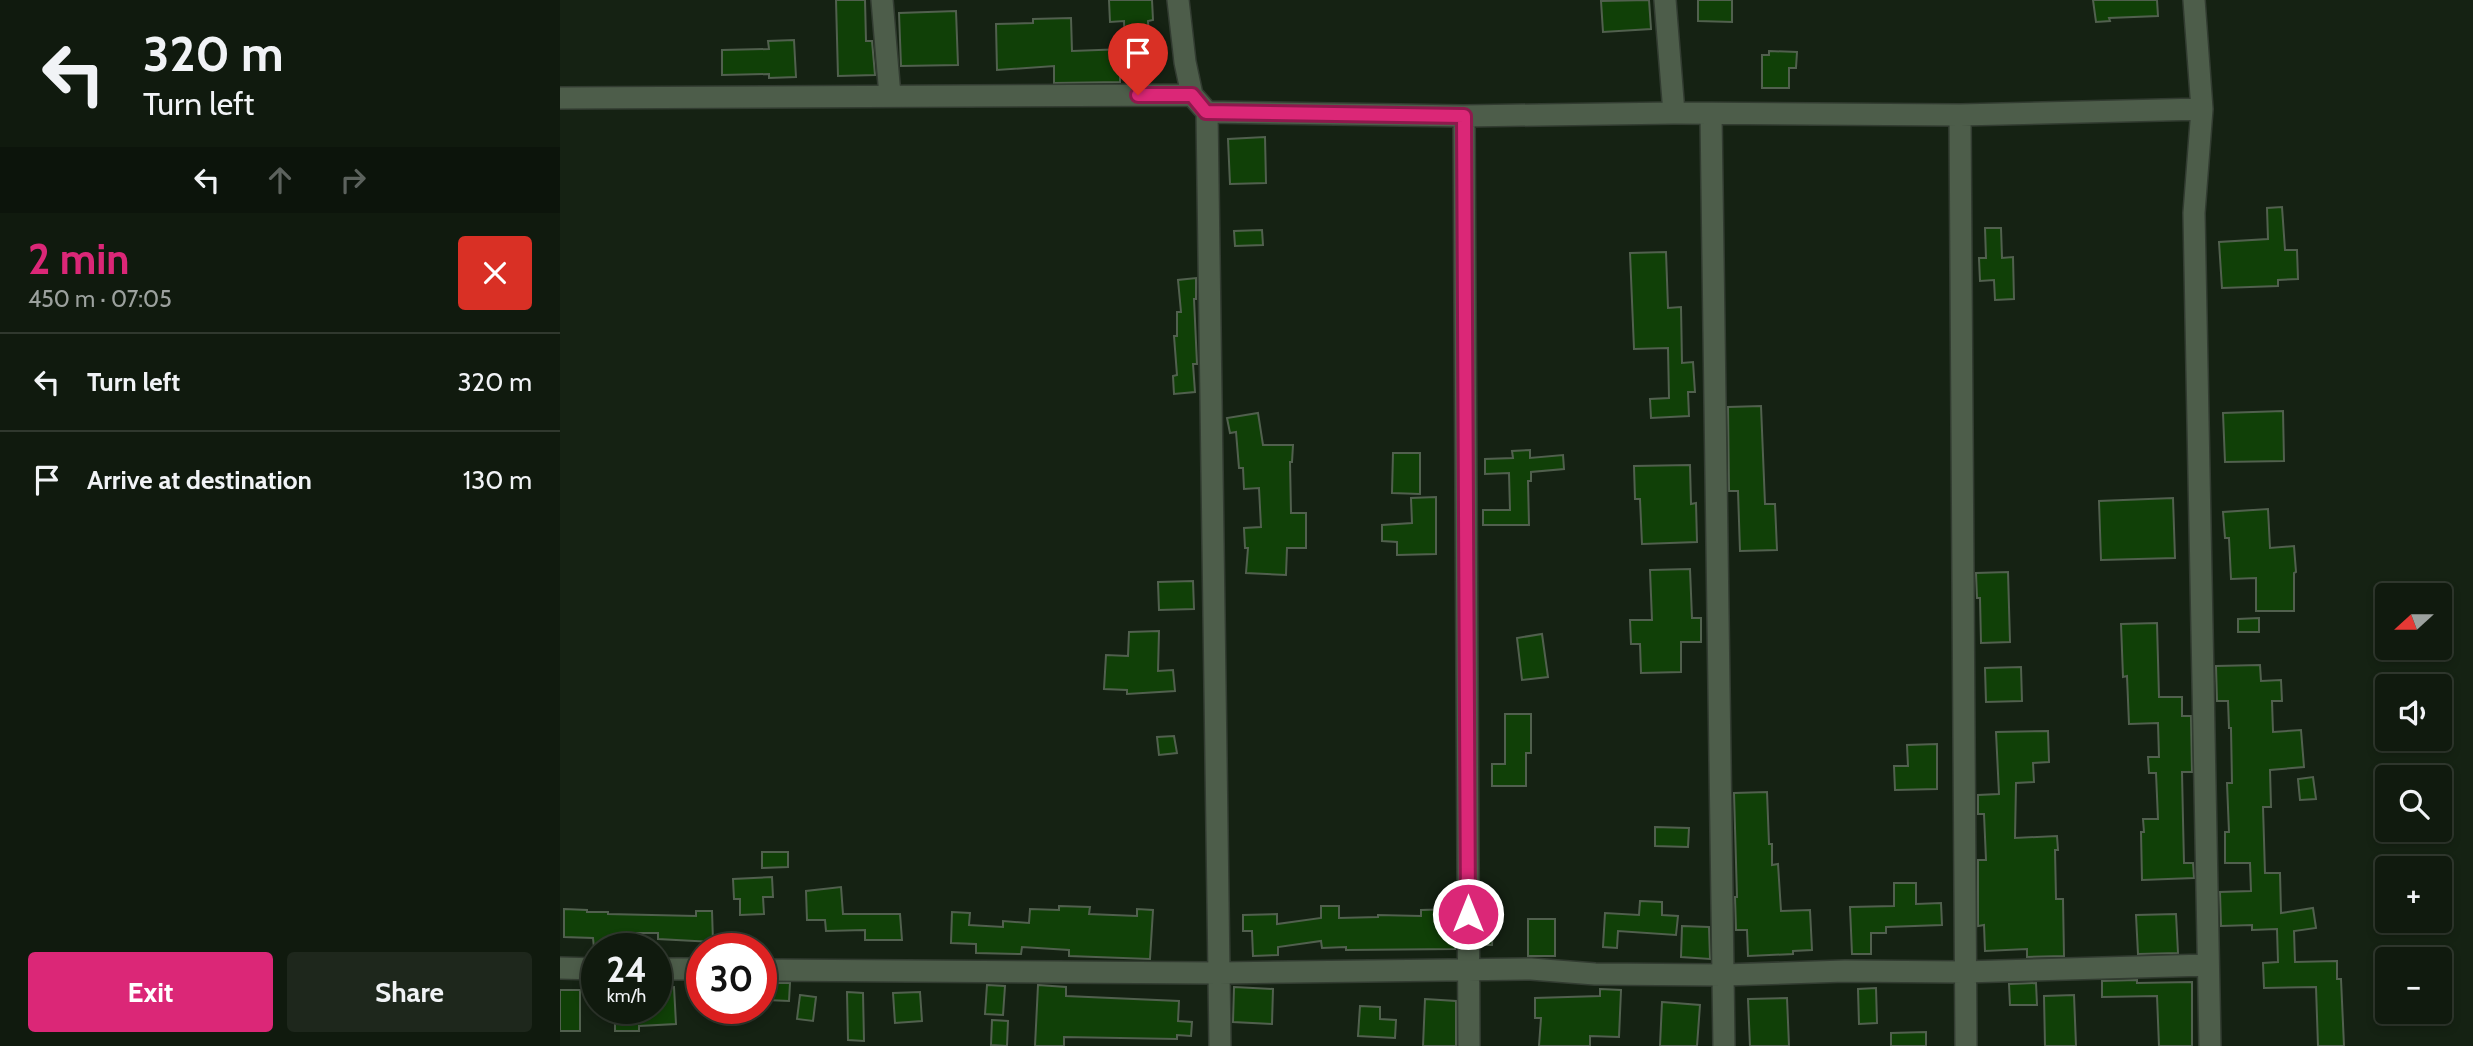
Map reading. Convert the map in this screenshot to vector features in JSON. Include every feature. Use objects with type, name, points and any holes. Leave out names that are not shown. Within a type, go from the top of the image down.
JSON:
[{"type":"street","points":[[882,0],[890,96]]},
{"type":"street","points":[[1178,0],[1185,62],[1192,95],[1206,112],[1220,1046]]},
{"type":"street","points":[[1665,0],[1674,113]]},
{"type":"street","points":[[2194,0],[2202,109],[2194,213],[2210,1046]]},
{"type":"street","points":[[560,98],[1192,95]]},
{"type":"street","points":[[1206,112],[1464,116],[1674,113],[1960,115],[2202,109]]},
{"type":"street","points":[[1711,115],[1724,1046]]},
{"type":"street","points":[[1960,115],[1966,1046]]},
{"type":"street","points":[[1464,116],[1469,1046]]},
{"type":"street","points":[[777,970],[1219,972],[1468,969],[1723,975],[2207,965]]},
{"type":"street","points":[[560,968],[581,968]]},
{"type":"building","points":[[836,0],[865,0],[866,41],[872,41],[875,75],[838,76]]},
{"type":"building","points":[[1109,0],[1152,0],[1153,20],[1148,21],[1150,74],[1120,75],[1120,82],[1054,83],[1054,66],[997,70],[996,24],[1071,18],[1072,51],[1125,49],[1124,21],[1110,22]]},
{"type":"building","points":[[1649,0],[1651,29],[1603,32],[1601,1]]},
{"type":"building","points":[[1698,0],[1732,0],[1732,22],[1698,21]]},
{"type":"building","points":[[2093,0],[2157,0],[2158,16],[2109,18],[2110,21],[2096,22]]},
{"type":"building","points":[[956,11],[958,65],[901,66],[899,13]]},
{"type":"building","points":[[794,40],[796,77],[769,78],[769,74],[722,75],[722,50],[769,49],[768,41]]},
{"type":"building","points":[[1769,51],[1797,52],[1796,68],[1789,68],[1789,88],[1762,88],[1762,55],[1769,55]]},
{"type":"building","points":[[1265,137],[1266,183],[1230,184],[1228,139]]},
{"type":"building","points":[[2282,207],[2285,250],[2297,250],[2298,279],[2278,280],[2278,286],[2222,288],[2219,242],[2268,239],[2267,208]]},
{"type":"building","points":[[1985,228],[2001,228],[2002,258],[2013,257],[2014,299],[1995,300],[1994,280],[1980,281],[1979,258],[1986,258]]},
{"type":"building","points":[[1262,230],[1263,245],[1235,246],[1234,231]]},
{"type":"building","points":[[1666,252],[1668,308],[1681,307],[1682,363],[1693,362],[1695,392],[1688,392],[1689,416],[1651,418],[1650,399],[1669,398],[1668,348],[1634,349],[1630,253]]},
{"type":"building","points":[[1196,278],[1194,299],[1197,364],[1193,364],[1195,392],[1174,394],[1173,376],[1177,375],[1174,336],[1177,336],[1177,312],[1181,312],[1178,280]]},
{"type":"building","points":[[1761,406],[1765,504],[1775,504],[1777,550],[1740,551],[1738,491],[1729,491],[1728,407]]},
{"type":"building","points":[[2283,411],[2284,461],[2225,462],[2223,413]]},
{"type":"building","points":[[1258,413],[1263,445],[1293,445],[1290,462],[1291,513],[1306,513],[1306,548],[1287,548],[1286,575],[1246,573],[1248,548],[1245,548],[1244,528],[1261,527],[1259,488],[1244,489],[1236,432],[1230,433],[1227,418]]},
{"type":"building","points":[[1530,450],[1530,458],[1563,455],[1564,469],[1531,472],[1531,481],[1528,481],[1529,525],[1483,525],[1483,510],[1510,510],[1509,473],[1485,474],[1485,459],[1513,458],[1512,451]]},
{"type":"building","points":[[1393,453],[1420,453],[1420,494],[1392,493]]},
{"type":"building","points":[[1690,465],[1691,504],[1696,503],[1697,542],[1642,544],[1640,499],[1635,499],[1634,466]]},
{"type":"building","points":[[1436,497],[1436,554],[1397,555],[1397,542],[1382,541],[1382,525],[1412,523],[1411,498]]},
{"type":"building","points":[[2173,498],[2175,558],[2101,560],[2099,501]]},
{"type":"building","points":[[2268,509],[2270,548],[2294,546],[2294,611],[2256,611],[2256,578],[2231,579],[2229,538],[2225,538],[2223,512]]},
{"type":"building","points":[[1690,569],[1692,618],[1701,618],[1701,642],[1681,642],[1681,672],[1641,673],[1640,644],[1631,644],[1630,620],[1652,620],[1650,570]]},
{"type":"building","points":[[2008,572],[2010,642],[1981,643],[1980,598],[1977,598],[1976,573]]},
{"type":"building","points":[[1193,581],[1194,609],[1159,610],[1158,582]]},
{"type":"building","points":[[2259,618],[2259,632],[2238,632],[2238,619]]},
{"type":"building","points":[[2157,623],[2159,697],[2182,697],[2182,716],[2191,716],[2192,772],[2182,772],[2184,863],[2193,863],[2194,878],[2142,880],[2143,819],[2158,819],[2156,773],[2149,773],[2148,757],[2159,757],[2158,723],[2129,724],[2127,676],[2123,677],[2121,624]]},
{"type":"building","points":[[1159,631],[1158,671],[1173,670],[1175,691],[1127,694],[1127,690],[1104,689],[1106,655],[1128,656],[1129,632]]},
{"type":"building","points":[[1542,634],[1548,677],[1522,680],[1517,638]]},
{"type":"building","points":[[2260,665],[2261,681],[2281,680],[2282,701],[2272,701],[2273,732],[2301,730],[2304,767],[2270,770],[2271,807],[2263,807],[2265,873],[2280,873],[2281,913],[2313,908],[2316,928],[2294,931],[2295,962],[2337,961],[2337,979],[2341,979],[2344,1046],[2318,1046],[2316,987],[2264,988],[2263,963],[2278,962],[2277,929],[2252,930],[2252,925],[2221,926],[2220,892],[2251,891],[2250,863],[2225,863],[2225,832],[2229,832],[2227,783],[2232,783],[2231,728],[2228,701],[2217,701],[2216,666]]},
{"type":"building","points":[[2021,667],[2022,701],[1986,702],[1985,668]]},
{"type":"building","points":[[1505,714],[1531,714],[1531,753],[1526,753],[1526,786],[1492,786],[1492,764],[1505,764]]},
{"type":"building","points":[[2048,731],[2049,762],[2033,763],[2034,782],[2016,783],[2015,838],[2057,836],[2056,899],[2063,899],[2064,956],[2027,957],[2027,949],[1985,951],[1984,925],[1978,926],[1978,860],[1986,860],[1984,814],[1978,814],[1978,795],[1999,794],[1996,732]]},
{"type":"building","points":[[1174,736],[1177,753],[1159,755],[1157,737]]},
{"type":"building","points":[[1937,744],[1937,789],[1895,790],[1894,766],[1908,766],[1907,745]]},
{"type":"building","points":[[2313,777],[2316,799],[2300,800],[2298,779]]},
{"type":"building","points":[[1767,792],[1769,844],[1772,844],[1772,865],[1778,864],[1781,911],[1810,910],[1812,950],[1793,951],[1793,954],[1748,956],[1747,930],[1736,930],[1734,793]]},
{"type":"building","points":[[1655,827],[1689,828],[1688,847],[1655,846]]},
{"type":"building","points":[[762,852],[788,852],[788,867],[762,868]]},
{"type":"building","points":[[772,877],[773,897],[763,897],[764,914],[740,915],[740,899],[734,899],[733,879]]},
{"type":"building","points":[[1894,883],[1916,883],[1916,904],[1941,903],[1942,925],[1886,927],[1886,933],[1871,933],[1871,954],[1852,954],[1850,907],[1894,906]]},
{"type":"building","points":[[841,887],[843,914],[900,914],[902,940],[865,940],[865,930],[826,931],[825,920],[807,920],[806,891]]},
{"type":"building","points":[[1640,901],[1662,902],[1662,915],[1678,916],[1676,935],[1618,931],[1617,948],[1603,947],[1605,913],[1639,915]]},
{"type":"building","points":[[1059,906],[1090,907],[1089,914],[1137,916],[1137,909],[1153,910],[1150,959],[1069,956],[1069,950],[1022,947],[1021,954],[976,953],[976,944],[951,943],[952,912],[970,913],[969,925],[1003,927],[1003,921],[1029,923],[1030,909],[1059,910]]},
{"type":"building","points":[[1321,906],[1339,906],[1339,918],[1421,916],[1421,910],[1454,909],[1455,949],[1346,950],[1346,947],[1322,948],[1321,941],[1278,947],[1278,955],[1253,956],[1252,931],[1243,931],[1243,915],[1277,914],[1277,924],[1321,918]]},
{"type":"building","points":[[564,909],[608,914],[696,916],[696,911],[712,911],[713,933],[686,933],[686,941],[672,940],[672,933],[581,933],[581,938],[564,937]]},
{"type":"building","points":[[2176,914],[2178,953],[2138,954],[2136,915]]},
{"type":"building","points":[[1528,919],[1555,919],[1555,956],[1528,956]]},
{"type":"building","points":[[1481,924],[1493,925],[1492,945],[1482,945]]},
{"type":"building","points":[[1682,926],[1709,927],[1710,959],[1681,957]]},
{"type":"building","points":[[2137,980],[2137,983],[2192,982],[2192,1046],[2159,1046],[2157,996],[2102,997],[2102,981]]},
{"type":"building","points":[[777,983],[790,983],[789,1001],[777,1000]]},
{"type":"building","points":[[2036,983],[2037,1005],[2010,1005],[2009,984]]},
{"type":"building","points":[[987,985],[1005,986],[1003,1015],[985,1014]]},
{"type":"building","points":[[1038,985],[1066,987],[1066,996],[1179,1001],[1178,1021],[1192,1022],[1191,1036],[1177,1035],[1177,1039],[1064,1037],[1064,1046],[1035,1046]]},
{"type":"building","points":[[672,987],[676,1024],[639,1026],[639,1031],[615,1031],[615,1024],[672,1024]]},
{"type":"building","points":[[1234,987],[1273,989],[1272,1024],[1233,1022]]},
{"type":"building","points":[[1876,988],[1877,1023],[1859,1024],[1858,989]]},
{"type":"building","points":[[1600,989],[1621,990],[1619,1037],[1590,1036],[1590,1046],[1539,1046],[1541,1018],[1535,1018],[1535,998],[1600,996]]},
{"type":"building","points":[[560,990],[580,990],[580,1031],[560,1031]]},
{"type":"building","points":[[847,992],[863,993],[864,1041],[848,1040]]},
{"type":"building","points":[[920,992],[922,1021],[895,1023],[893,993]]},
{"type":"building","points":[[800,995],[816,997],[813,1021],[797,1019]]},
{"type":"building","points":[[2074,995],[2076,1046],[2045,1046],[2044,996]]},
{"type":"building","points":[[1787,998],[1789,1046],[1750,1046],[1748,999]]},
{"type":"building","points":[[1425,999],[1456,1001],[1456,1046],[1423,1046]]},
{"type":"building","points":[[1662,1002],[1700,1005],[1697,1046],[1660,1046]]},
{"type":"building","points":[[1360,1006],[1380,1007],[1380,1019],[1396,1020],[1395,1038],[1358,1036]]},
{"type":"building","points":[[992,1020],[1008,1021],[1007,1046],[991,1045]]},
{"type":"building","points":[[1926,1032],[1926,1046],[1891,1046],[1891,1033]]},
{"type":"route","points":[[1138,95],[1192,95],[1206,112],[1464,116],[1468,914]]}]
